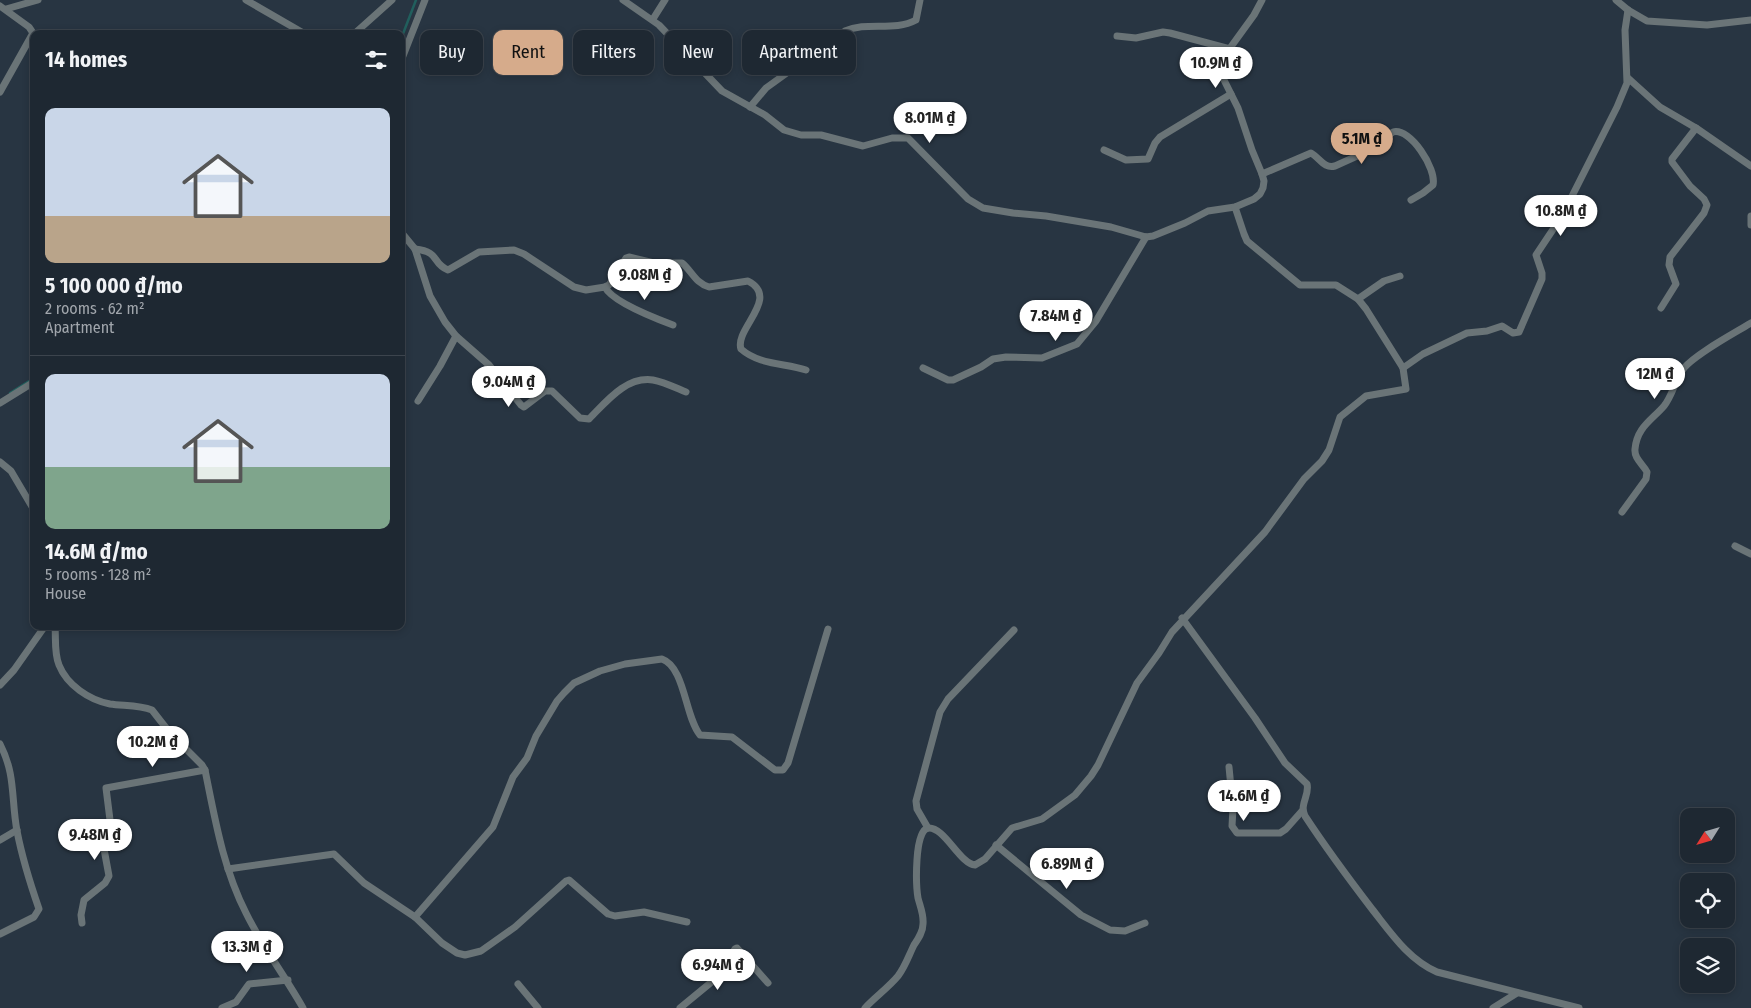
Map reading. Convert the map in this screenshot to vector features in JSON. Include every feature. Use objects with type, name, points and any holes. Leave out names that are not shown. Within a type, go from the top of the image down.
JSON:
[{"type":"street","points":[[3,8],[38,0]]},
{"type":"street","points":[[246,0],[298,30]]},
{"type":"street","points":[[358,30],[392,0]]},
{"type":"street","points":[[405,51],[425,0]]},
{"type":"street","points":[[623,0],[653,19],[716,86],[728,96],[769,118],[784,130],[791,133],[821,135],[863,146],[892,138],[908,138],[968,199],[983,208],[1111,227],[1146,237],[1179,226],[1208,211],[1235,207],[1260,194],[1263,188],[1262,174],[1238,108],[1221,70],[1222,62],[1262,0]]},
{"type":"street","points":[[653,19],[665,0]]},
{"type":"street","points":[[750,107],[766,88],[845,31],[860,26],[888,26],[916,20],[920,0]]},
{"type":"street","points":[[1616,0],[1640,18],[1654,22],[1707,25],[1751,20]]},
{"type":"street","points":[[3,8],[31,30]]},
{"type":"street","points":[[1403,368],[1423,354],[1466,333],[1487,331],[1502,326],[1513,333],[1519,332],[1542,279],[1536,255],[1562,216],[1617,107],[1628,78],[1625,37],[1628,10]]},
{"type":"street","points":[[1117,36],[1136,38],[1170,32],[1230,49]]},
{"type":"street","points":[[0,92],[30,38]]},
{"type":"street","points":[[1628,78],[1660,107],[1696,128],[1751,166]]},
{"type":"street","points":[[1104,150],[1126,160],[1148,159],[1155,143],[1160,137],[1231,94]]},
{"type":"street","points":[[1661,308],[1676,284],[1669,265],[1670,257],[1704,213],[1707,205],[1672,162],[1672,159],[1696,128]]},
{"type":"street","points":[[1262,174],[1311,153],[1330,168],[1366,152],[1397,131],[1418,147],[1429,163],[1434,176],[1433,184],[1420,196],[1411,200]]},
{"type":"street","points":[[1014,630],[948,699],[940,712],[916,801],[917,809],[928,828],[943,836],[971,864],[980,863],[1012,828],[1042,818],[1075,795],[1098,765],[1137,683],[1182,618],[1265,532],[1302,482],[1326,456],[1338,421],[1343,413],[1366,396],[1406,388],[1403,368],[1358,299],[1336,285],[1306,286],[1295,282],[1248,241],[1235,207]]},
{"type":"street","points":[[1751,216],[1751,225]]},
{"type":"street","points":[[405,237],[415,249],[436,309],[456,336],[489,366],[524,407],[545,391],[552,390],[584,420],[589,419],[616,392],[635,382],[653,380],[686,392]]},
{"type":"street","points":[[923,368],[948,380],[953,380],[981,367],[993,359],[1013,357],[1042,358],[1077,344],[1096,321],[1146,237]]},
{"type":"street","points":[[415,249],[432,253],[444,268],[448,270],[479,252],[519,251],[574,288],[586,290],[605,287],[612,282],[626,258],[629,257],[654,263],[682,264],[697,281],[709,287],[748,281],[758,290],[759,304],[741,340],[742,349],[746,353],[772,364],[787,364],[806,370]]},
{"type":"street","points":[[1358,299],[1384,281],[1400,276]]},
{"type":"street","points":[[605,287],[609,293],[630,307],[672,326]]},
{"type":"street","points":[[1622,512],[1646,479],[1647,472],[1635,456],[1634,449],[1644,425],[1664,405],[1679,376],[1689,364],[1719,342],[1751,323]]},
{"type":"street","points":[[418,401],[456,336]]},
{"type":"street","points":[[0,404],[30,385]]},
{"type":"street","points":[[0,462],[11,471],[30,503]]},
{"type":"street","points":[[1735,546],[1751,554]]},
{"type":"street","points":[[1182,618],[1255,718],[1285,763],[1307,784],[1308,788],[1302,811],[1280,833],[1237,832],[1232,826],[1233,808],[1229,767]]},
{"type":"street","points":[[415,917],[493,826],[513,777],[530,753],[536,736],[557,701],[574,683],[600,670],[625,664],[662,659],[668,661],[673,666],[684,691],[692,722],[700,735],[732,737],[779,771],[783,770],[788,762],[828,629]]},
{"type":"street","points":[[0,685],[14,670],[43,630]]},
{"type":"street","points":[[55,630],[56,654],[59,664],[73,685],[99,701],[152,710],[205,770],[220,842],[228,869],[246,913],[288,980],[303,1008]]},
{"type":"street","points":[[0,744],[11,772],[17,830],[28,877],[39,909],[34,917],[0,934]]},
{"type":"street","points":[[82,923],[84,900],[105,882],[109,876],[104,849],[111,828],[106,788],[205,770]]},
{"type":"street","points":[[1302,811],[1341,869],[1411,956],[1437,972],[1578,1008]]},
{"type":"street","points":[[865,1008],[899,974],[922,930],[923,920],[918,893],[917,854],[921,834],[928,828]]},
{"type":"street","points":[[0,840],[17,830]]},
{"type":"street","points":[[996,845],[1053,893],[1088,919],[1110,930],[1118,931],[1125,931],[1145,924]]},
{"type":"street","points":[[228,869],[334,854],[364,883],[415,917],[437,939],[457,953],[465,955],[480,950],[515,927],[569,880],[608,914],[615,916],[644,912],[687,922]]},
{"type":"street","points":[[680,1008],[714,980],[737,948],[768,983]]},
{"type":"street","points":[[222,1008],[236,1002],[249,984],[288,980]]},
{"type":"street","points":[[518,984],[538,1008]]},
{"type":"street","points":[[1493,1008],[1517,993]]},
{"type":"waterway","points":[[404,30],[416,0]]},
{"type":"waterway","points":[[10,393],[30,380]]}]
